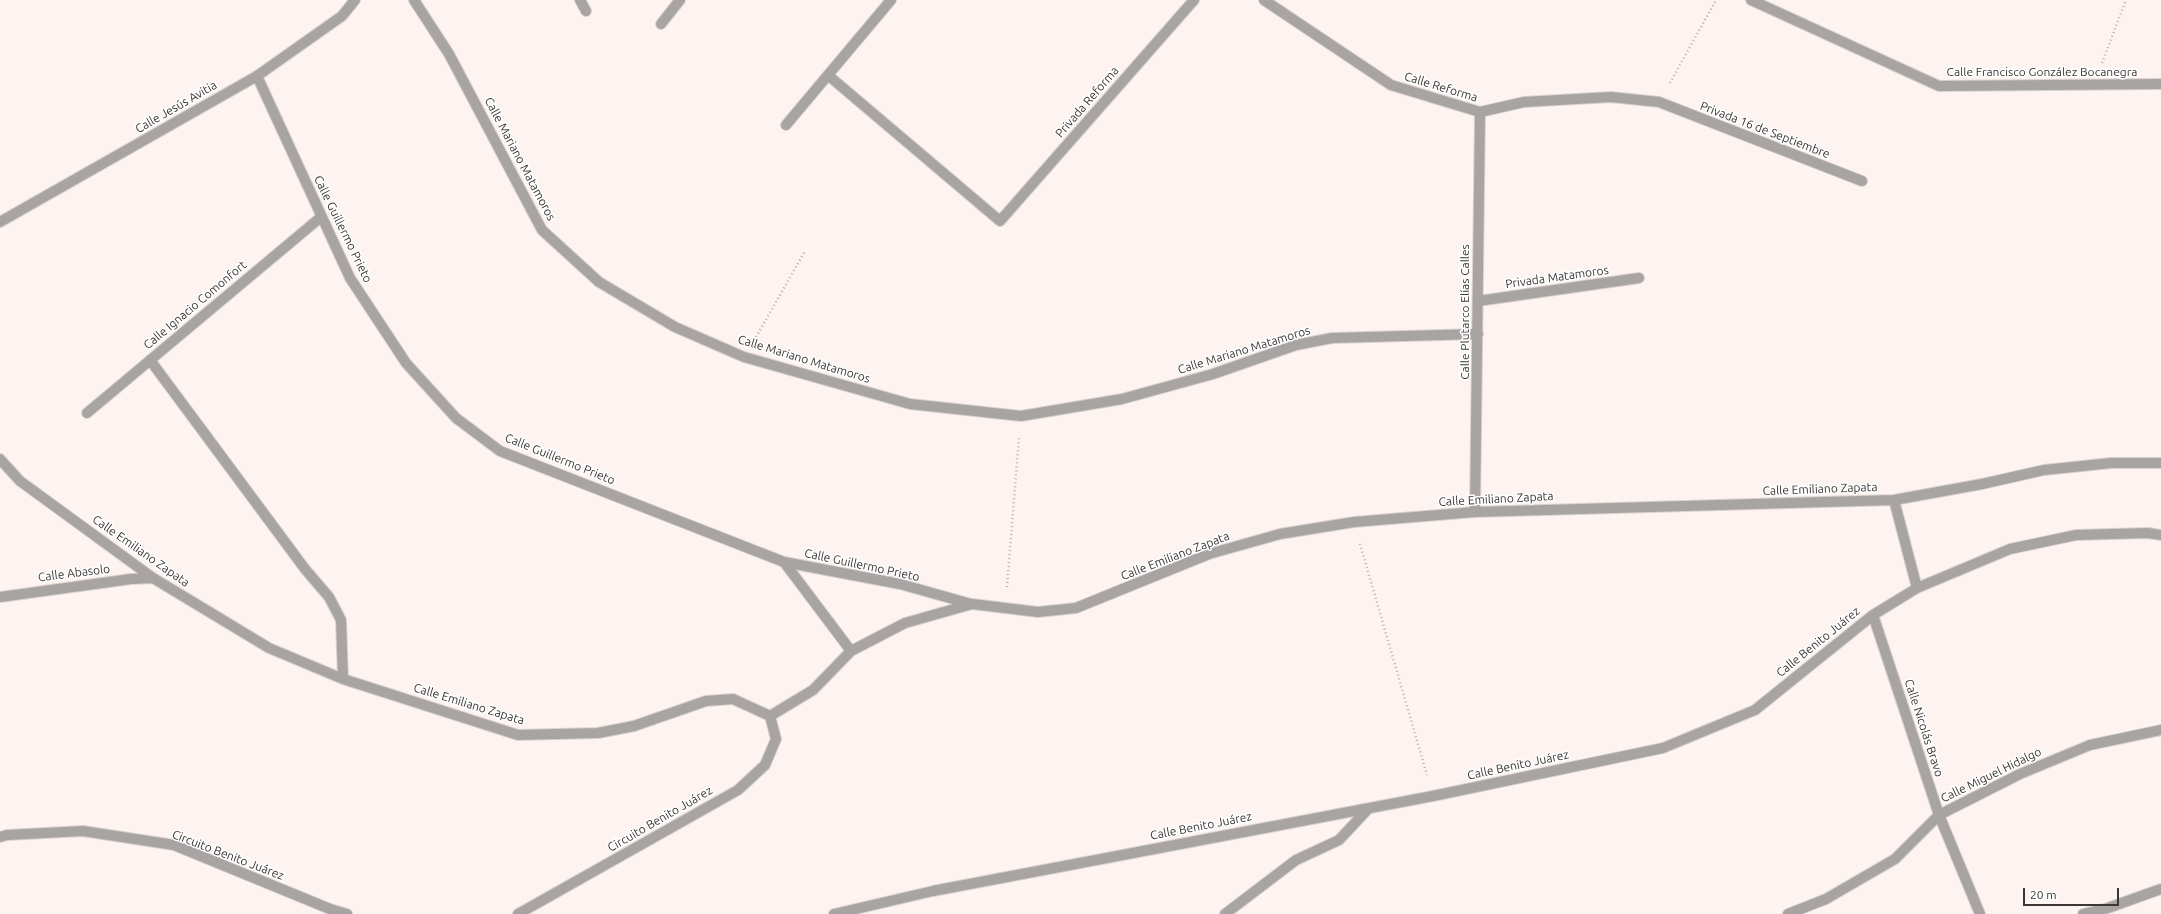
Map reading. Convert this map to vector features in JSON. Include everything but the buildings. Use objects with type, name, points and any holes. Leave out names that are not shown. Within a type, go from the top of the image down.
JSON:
[{"type":"street","name":"Calle Jesús Avitia","points":[[0,222],[257,76],[342,16],[355,0]]},
{"type":"street","name":"Calle Mariano Matamoros","points":[[414,0],[449,54],[542,230],[599,282],[675,327],[744,357],[910,404],[1021,416],[1122,399],[1213,374],[1296,345],[1332,338],[1478,334]]},
{"type":"street","points":[[580,0],[586,11]]},
{"type":"street","points":[[661,24],[680,0]]},
{"type":"street","points":[[786,125],[892,0]]},
{"type":"street","name":"Privada Reforma","points":[[829,76],[1000,221],[1194,0]]},
{"type":"street","name":"Calle Reforma","points":[[1264,0],[1391,85],[1480,112],[1524,102],[1611,96],[1659,102]]},
{"type":"street","name":"Calle Francisco González Bocanegra","points":[[1750,0],[1939,86],[2161,84]]},
{"type":"street","name":"Calle Guillermo Prieto","points":[[257,76],[350,278],[406,363],[456,418],[500,451],[784,562],[900,584],[972,604]]},
{"type":"street","name":"Privada 16 de Septiembre","points":[[1659,102],[1862,181]]},
{"type":"street","name":"Calle Plutarco Elías Calles","points":[[1475,512],[1480,112]]},
{"type":"street","name":"Calle Ignacio Comonfort","points":[[87,413],[321,217]]},
{"type":"street","name":"Privada Matamoros","points":[[1478,301],[1639,278]]},
{"type":"street","points":[[150,360],[305,569],[329,596],[341,620],[343,679]]},
{"type":"street","name":"Calle Emiliano Zapata","points":[[0,459],[20,481],[152,578],[269,648],[343,679],[518,735],[598,733],[634,726],[706,700],[733,698],[770,716],[813,690],[851,650],[905,623],[972,604],[1038,612],[1076,608],[1209,554],[1280,534],[1354,522],[1475,512],[1894,500],[1982,484],[2044,470],[2111,463],[2161,463]]},
{"type":"street","points":[[1894,500],[1917,588]]},
{"type":"street","name":"Calle Benito Juárez","points":[[834,914],[980,882],[1433,796],[1663,748],[1755,710],[1873,615],[1917,588],[2010,549],[2076,535],[2148,533],[2161,535]]},
{"type":"street","points":[[784,562],[851,650]]},
{"type":"street","name":"Calle Abasolo","points":[[0,597],[115,581],[152,578]]},
{"type":"street","name":"Calle Nicolás Bravo","points":[[1873,615],[1939,815],[1980,914]]},
{"type":"street","name":"Circuito Benito Juárez","points":[[518,914],[738,790],[765,765],[776,739],[770,716]]},
{"type":"street","name":"Calle Miguel Hidalgo","points":[[1788,914],[1826,899],[1895,859],[1939,815],[2020,774],[2090,745],[2161,730]]},
{"type":"street","points":[[1225,914],[1296,860],[1339,840],[1369,808]]},
{"type":"street","name":"Circuito Benito Juárez","points":[[0,837],[7,835],[83,831],[174,845],[330,909],[347,914]]},
{"type":"street","points":[[2083,914],[2108,908],[2161,889]]},
{"type":"path","points":[[1659,102],[1716,0]]},
{"type":"path","points":[[2093,85],[2126,0]]},
{"type":"path","points":[[744,357],[805,251]]},
{"type":"path","points":[[1005,609],[1021,416]]},
{"type":"path","points":[[1354,522],[1433,796]]}]
